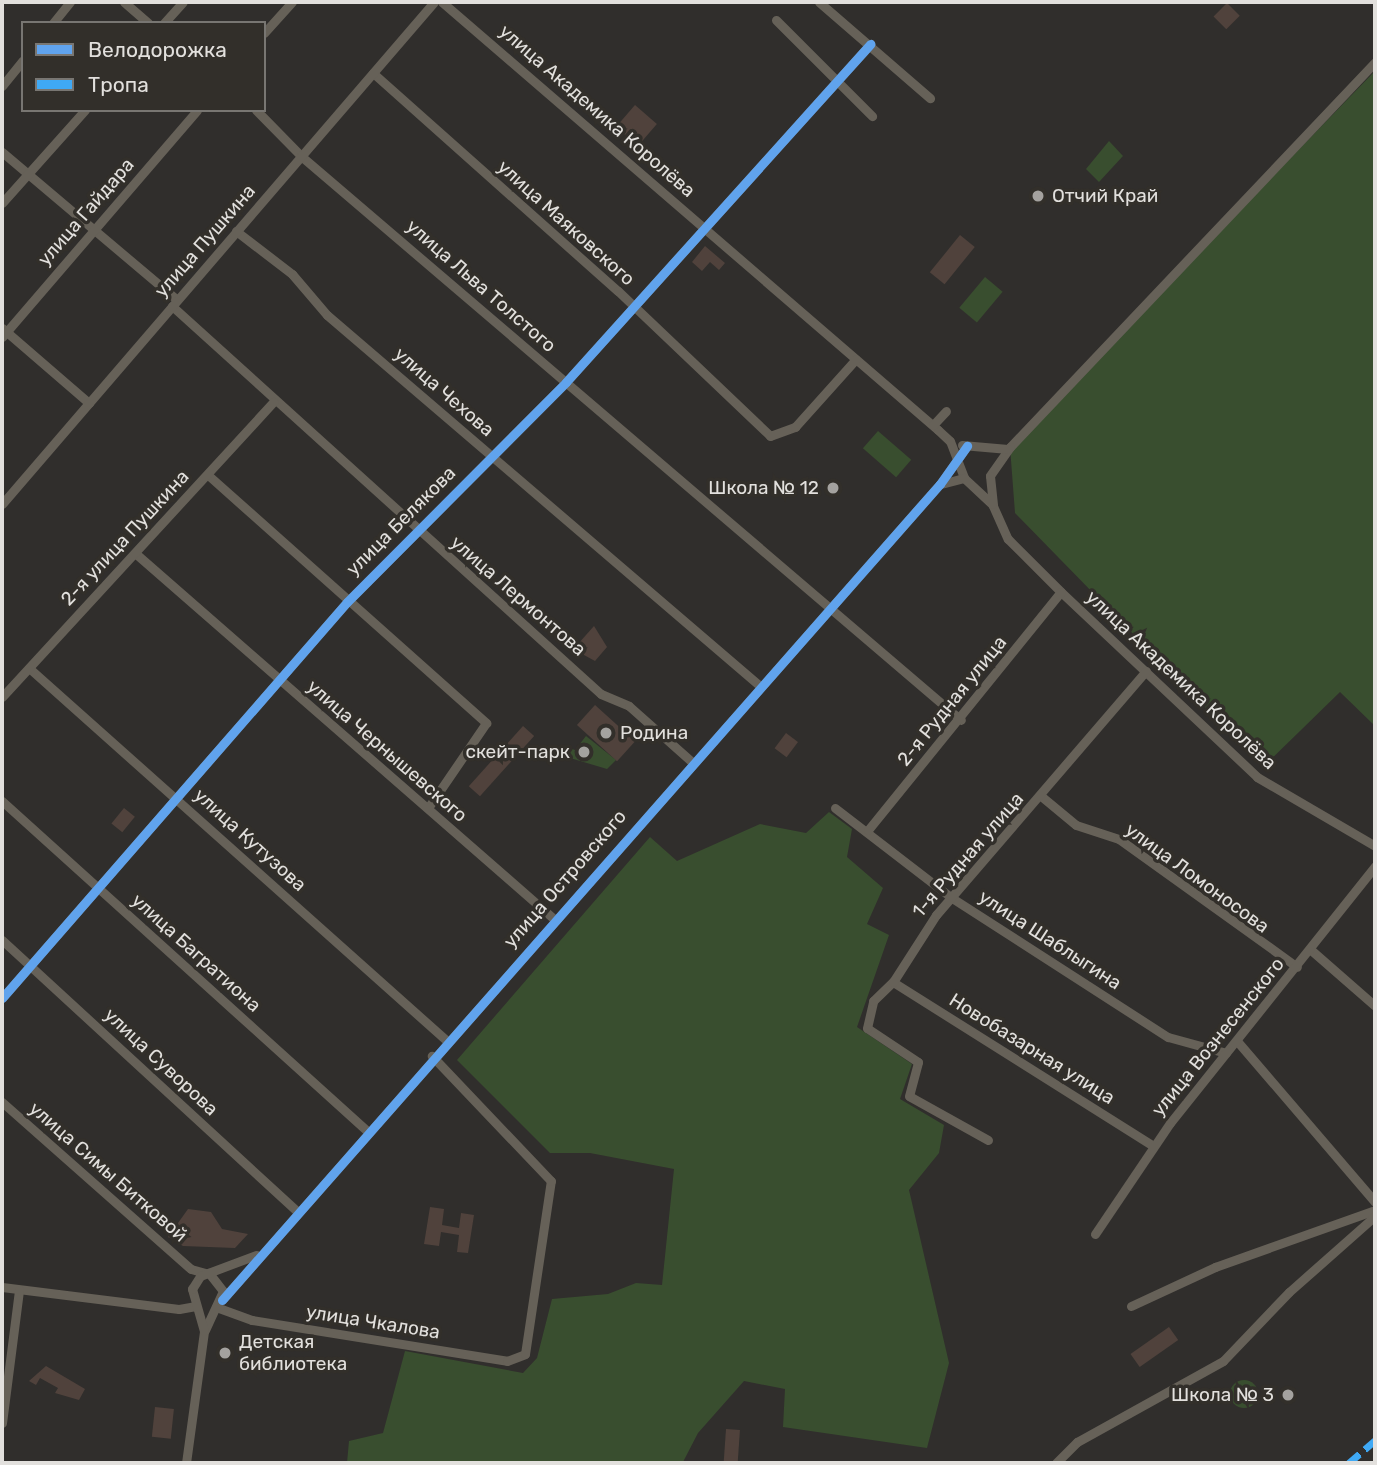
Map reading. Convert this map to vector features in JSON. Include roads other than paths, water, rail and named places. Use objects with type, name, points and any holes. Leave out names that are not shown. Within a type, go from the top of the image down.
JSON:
[{"type":"street","points":[[55,21],[70,2]]},
{"type":"street","points":[[124,2],[146,21]]},
{"type":"street","points":[[166,21],[183,2]]},
{"type":"street","points":[[266,31],[292,2]]},
{"type":"street","name":"улица Пушкина","points":[[2,504],[434,2]]},
{"type":"street","name":"улица Академика Королёва","points":[[442,2],[950,441]]},
{"type":"street","points":[[819,2],[930,98]]},
{"type":"street","points":[[776,20],[872,116]]},
{"type":"street","name":"улица Белякова","points":[[2,998],[347,602],[566,382],[870,44]]},
{"type":"street","points":[[2,86],[21,62]]},
{"type":"street","points":[[940,484],[968,480],[992,471],[1008,449],[1375,62]]},
{"type":"street","name":"улица Маяковского","points":[[373,73],[771,436],[795,427],[856,359]]},
{"type":"street","points":[[2,203],[83,112]]},
{"type":"street","name":"улица Гайдара","points":[[3,332],[195,112]]},
{"type":"street","name":"улица Льва Толстого","points":[[258,112],[301,156],[961,720]]},
{"type":"street","name":"улица Лермонтова","points":[[2,152],[95,229],[174,303],[272,402],[601,694],[629,706],[692,762]]},
{"type":"street","name":"улица Чехова","points":[[236,231],[292,274],[327,316],[760,686]]},
{"type":"street","points":[[3,332],[89,403]]},
{"type":"street","name":"2-я улица Пушкина","points":[[2,697],[272,402]]},
{"type":"street","points":[[933,425],[946,411]]},
{"type":"street","points":[[950,441],[988,449],[1008,449]]},
{"type":"street","points":[[950,441],[956,461],[968,480],[993,506]]},
{"type":"street","name":"улица Островского","points":[[186,1463],[204,1331],[219,1304],[258,1254],[553,918],[940,484],[967,446]]},
{"type":"street","points":[[988,449],[993,506]]},
{"type":"street","points":[[208,475],[347,602],[486,723],[428,808]]},
{"type":"street","name":"улица Академика Королёва","points":[[993,506],[1008,539],[1257,777],[1375,846]]},
{"type":"street","name":"улица Чернышевского","points":[[135,553],[553,918]]},
{"type":"street","name":"2-я Рудная улица","points":[[868,830],[961,720],[1061,592]]},
{"type":"street","name":"улица Кутузова","points":[[29,668],[446,1040]]},
{"type":"street","name":"1-я Рудная улица","points":[[988,1140],[909,1096],[918,1062],[867,1028],[873,1001],[893,982],[952,898],[1146,671]]},
{"type":"street","name":"улица Ломоносова","points":[[1041,796],[1076,825],[1119,839],[1297,967]]},
{"type":"street","name":"улица Багратиона","points":[[2,801],[367,1131]]},
{"type":"street","name":"улица Шаблыгина","points":[[835,808],[868,830],[889,855],[1168,1037],[1226,1053]]},
{"type":"street","name":"улица Вознесенского","points":[[1095,1234],[1153,1146],[1375,866]]},
{"type":"street","name":"улица Суворова","points":[[2,940],[297,1210]]},
{"type":"street","points":[[1311,950],[1375,1006]]},
{"type":"street","name":"Новобазарная улица","points":[[893,982],[1153,1146]]},
{"type":"street","points":[[1237,1041],[1375,1202]]},
{"type":"street","name":"улица Чкалова","points":[[196,1306],[219,1304],[252,1320],[507,1361],[525,1354],[551,1181],[432,1056]]},
{"type":"street","name":"улица Симы Битковой","points":[[2,1101],[191,1269]]},
{"type":"street","points":[[1131,1306],[1215,1267],[1375,1210]]},
{"type":"street","points":[[1056,1463],[1077,1442],[1223,1361],[1289,1293],[1375,1216]]},
{"type":"street","name":"улица Островского","points":[[207,1273],[258,1254]]},
{"type":"street","points":[[191,1269],[196,1281],[207,1273]]},
{"type":"street","points":[[191,1269],[207,1273],[223,1287],[219,1304]]},
{"type":"street","name":"улица Островского","points":[[196,1281],[196,1306],[204,1331]]},
{"type":"street","points":[[2,1287],[178,1309],[196,1306]]},
{"type":"street","points":[[2,1423],[19,1290]]},
{"type":"place","name":"Отчий Край","points":[[1038,196]]},
{"type":"place","name":"Школа № 12","points":[[833,488]]},
{"type":"place","name":"Родина","points":[[606,733]]},
{"type":"place","name":"скейт-парк","points":[[584,752]]},
{"type":"place","name":"Детская библиотека","points":[[225,1353]]},
{"type":"place","name":"Школа № 3","points":[[1288,1395]]}]
